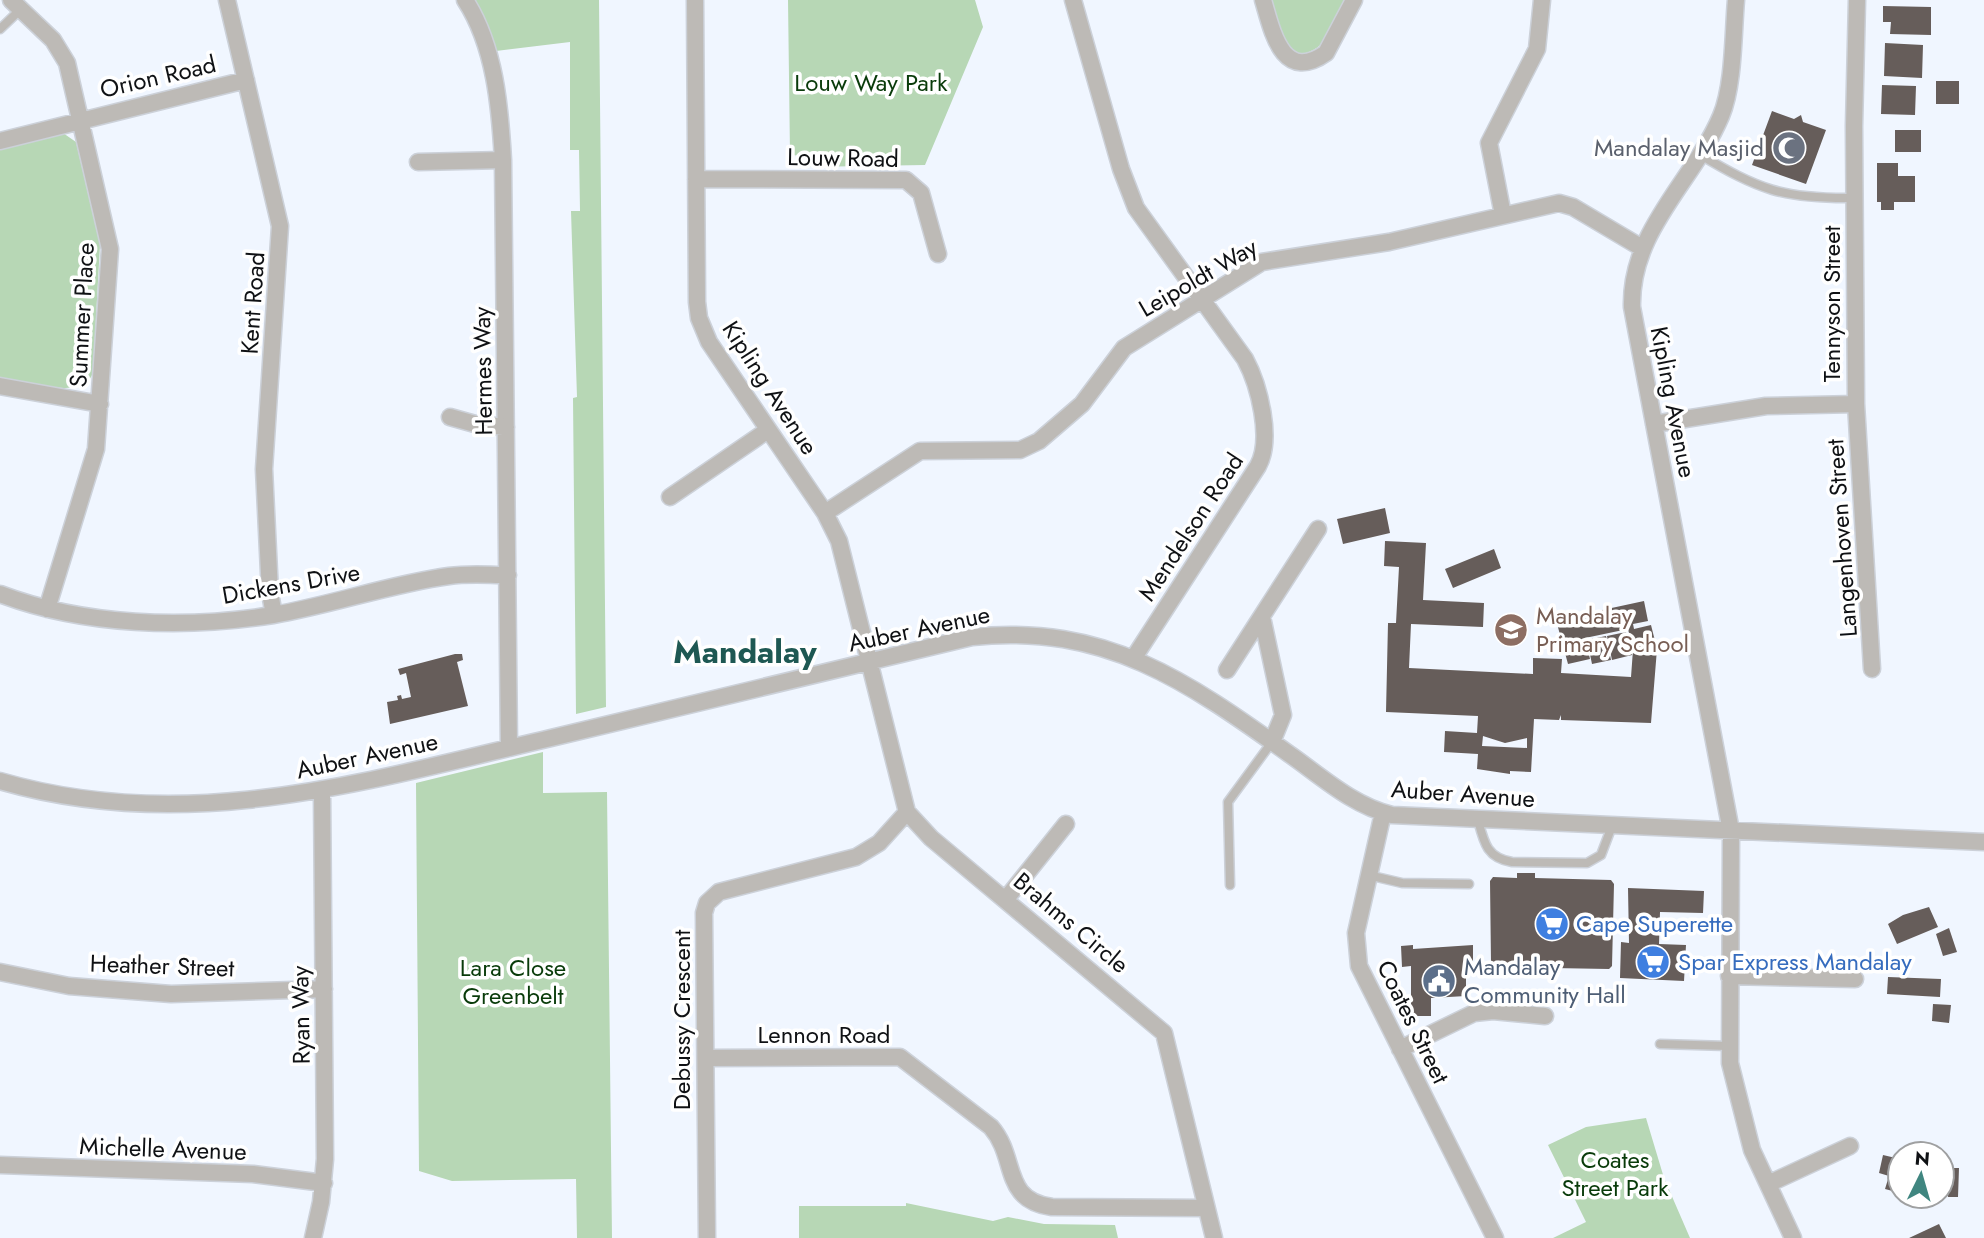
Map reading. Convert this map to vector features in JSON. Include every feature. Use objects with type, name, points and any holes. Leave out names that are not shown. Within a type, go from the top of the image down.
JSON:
[{"type":"street","name":"Kent Road","points":[[227,0],[280,226],[264,468],[270,593],[274,615]]},
{"type":"street","name":"Hermes Way","points":[[465,0],[482,32],[489,57],[498,102],[503,160],[509,748]]},
{"type":"street","name":"Kipling Avenue","points":[[695,0],[699,318],[709,342],[825,513],[844,556],[868,662]]},
{"type":"street","name":"Mendelson Road","points":[[1073,0],[1130,194],[1252,371],[1266,431],[1265,451],[1258,466],[1133,659]]},
{"type":"street","points":[[1263,0],[1276,44],[1287,56],[1302,61],[1326,53],[1354,0]]},
{"type":"street","points":[[1503,215],[1489,143],[1537,49],[1542,0]]},
{"type":"street","name":"Kipling Avenue","points":[[1731,831],[1633,307],[1633,276],[1642,248],[1699,154],[1725,104],[1736,0]]},
{"type":"street","name":"Tennyson Street","points":[[1654,424],[1766,406],[1856,404],[1854,198],[1857,0]]},
{"type":"street","name":"Summer Place","points":[[16,4],[61,50],[81,119],[110,250],[100,404],[92,463],[47,609]]},
{"type":"street","name":"Orion Road","points":[[0,141],[246,80]]},
{"type":"street","points":[[418,162],[503,160]]},
{"type":"street","name":"Louw Road","points":[[696,179],[906,180],[921,193],[938,254]]},
{"type":"street","name":"Leipoldt Way","points":[[825,513],[920,451],[1020,450],[1039,441],[1082,404],[1124,348],[1201,298],[1267,260],[1389,242],[1564,203],[1642,248]]},
{"type":"street","points":[[0,386],[100,404]]},
{"type":"street","name":"Langenhoven Street","points":[[1856,404],[1872,669]]},
{"type":"street","points":[[450,417],[475,424],[506,427]]},
{"type":"street","points":[[670,497],[768,430]]},
{"type":"street","points":[[1227,670],[1318,529]]},
{"type":"street","name":"Dickens Drive","points":[[0,594],[47,609],[112,619],[177,622],[274,615],[443,577],[508,575]]},
{"type":"street","points":[[1262,617],[1283,715],[1272,742]]},
{"type":"street","name":"Auber Avenue","points":[[0,781],[69,796],[153,804],[238,803],[322,791],[972,637],[1021,634],[1073,639],[1133,659],[1209,697],[1356,801],[1383,813],[1478,820],[1984,842]]},
{"type":"street","name":"Brahms Circle","points":[[868,662],[907,812],[931,838],[1164,1033],[1213,1238]]},
{"type":"street","name":"Ryan Way","points":[[313,1238],[324,1183],[322,791]]},
{"type":"street","name":"Debussy Crescent","points":[[707,1238],[704,913],[710,898],[724,890],[856,858],[879,843],[907,812]]},
{"type":"street","name":"Coates Street","points":[[1383,813],[1356,933],[1359,966],[1495,1238]]},
{"type":"street","points":[[1006,899],[1066,824]]},
{"type":"street","points":[[1731,831],[1728,1046],[1747,1133],[1793,1238]]},
{"type":"street","name":"Heather Street","points":[[0,972],[69,986],[171,994],[324,989]]},
{"type":"street","points":[[1729,976],[1855,979]]},
{"type":"street","points":[[1401,1049],[1474,1013],[1493,1011],[1545,1016]]},
{"type":"street","name":"Lennon Road","points":[[705,1058],[900,1057],[991,1127],[1001,1141],[1019,1192],[1031,1203],[1052,1207],[1206,1208]]},
{"type":"street","points":[[1768,1184],[1850,1146]]},
{"type":"street","name":"Michelle Avenue","points":[[0,1165],[253,1174],[324,1183]]},
{"type":"lane","points":[[0,29],[16,4]]},
{"type":"lane","points":[[1699,154],[1746,182],[1781,195],[1854,198]]},
{"type":"lane","points":[[1230,885],[1227,807],[1272,742]]},
{"type":"lane","points":[[1478,820],[1488,850],[1501,860],[1512,862],[1587,863],[1601,855],[1612,826]]},
{"type":"lane","points":[[1368,875],[1402,883],[1469,884]]},
{"type":"lane","points":[[1660,1044],[1728,1046]]},
{"type":"green space","points":[[474,0],[599,0],[606,707],[576,714],[573,398],[577,397],[571,211],[580,211],[579,150],[570,150],[570,42],[496,51],[483,14]]},
{"type":"green space","name":"Louw Way Park","points":[[788,0],[975,0],[983,27],[925,165],[806,167],[805,156],[790,155]]},
{"type":"green space","points":[[1271,0],[1347,0],[1324,41],[1310,52],[1300,54],[1283,43]]},
{"type":"green space","points":[[63,133],[76,142],[100,245],[93,372],[88,381],[66,388],[0,378],[0,150]]},
{"type":"green space","name":"Lara Close Greenbelt","points":[[543,752],[543,793],[607,792],[612,1238],[577,1238],[576,1179],[452,1181],[419,1171],[416,783]]},
{"type":"green space","name":"Coates Street Park","points":[[1646,1118],[1664,1178],[1690,1238],[1553,1238],[1586,1222],[1548,1145],[1586,1127]]},
{"type":"green space","points":[[906,1203],[993,1221],[1008,1217],[1044,1224],[1115,1225],[1118,1238],[799,1238],[799,1206],[906,1206]]},
{"type":"building","points":[[1883,6],[1931,7],[1931,35],[1890,34],[1891,22],[1883,22]]},
{"type":"building","points":[[1885,43],[1923,45],[1922,78],[1884,76]]},
{"type":"building","points":[[1936,81],[1959,81],[1959,104],[1936,104]]},
{"type":"building","points":[[1882,85],[1916,86],[1915,115],[1881,114]]},
{"type":"building","name":"Mandalay Masjid","points":[[1772,111],[1794,119],[1801,115],[1803,122],[1826,130],[1806,184],[1752,165]]},
{"type":"building","points":[[1895,130],[1921,130],[1921,152],[1895,152]]},
{"type":"building","points":[[1877,163],[1898,163],[1898,176],[1915,176],[1915,202],[1894,202],[1894,210],[1881,210],[1881,202],[1877,202]]},
{"type":"building","points":[[1385,508],[1390,533],[1343,544],[1337,519]]},
{"type":"building","points":[[1385,541],[1426,543],[1423,600],[1484,603],[1483,627],[1411,624],[1409,668],[1533,674],[1533,658],[1562,659],[1561,673],[1631,677],[1633,650],[1628,629],[1585,638],[1590,659],[1568,664],[1556,620],[1644,601],[1648,621],[1633,624],[1634,629],[1651,625],[1657,649],[1651,723],[1561,720],[1561,715],[1559,720],[1534,719],[1531,772],[1510,771],[1510,774],[1477,769],[1478,754],[1444,752],[1445,731],[1477,733],[1478,716],[1386,712],[1388,623],[1396,623],[1399,567],[1384,566]],"holes":[[[1483,736],[1505,743],[1527,738],[1527,748],[1482,746]]]},
{"type":"building","points":[[1494,549],[1501,568],[1453,588],[1445,569]]},
{"type":"building","points":[[1626,632],[1632,655],[1612,660],[1607,636]]},
{"type":"building","points":[[1606,636],[1611,660],[1592,664],[1587,640]]},
{"type":"building","points":[[462,654],[463,660],[457,662],[468,706],[390,724],[387,702],[398,700],[397,696],[401,695],[402,699],[411,697],[406,673],[400,675],[398,669]]},
{"type":"building","name":"Cape Superette","points":[[1517,873],[1535,873],[1535,878],[1611,880],[1614,884],[1612,966],[1609,969],[1494,967],[1491,963],[1490,881],[1493,877],[1517,878]]},
{"type":"building","points":[[1628,888],[1704,891],[1703,913],[1660,912],[1659,944],[1686,945],[1684,981],[1620,978],[1621,942],[1629,943]]},
{"type":"building","points":[[1929,907],[1938,927],[1897,944],[1888,924],[1903,915]]},
{"type":"building","points":[[1949,928],[1957,952],[1943,956],[1936,934]]},
{"type":"building","name":"Mandalay Community Hall","points":[[1413,945],[1413,949],[1473,945],[1473,965],[1466,965],[1466,996],[1431,998],[1431,1016],[1411,1016],[1411,966],[1402,967],[1401,946]]},
{"type":"building","points":[[1888,977],[1941,979],[1940,997],[1887,994]]},
{"type":"building","points":[[1933,1004],[1951,1005],[1949,1023],[1932,1021]]},
{"type":"building","points":[[1883,1155],[1886,1156],[1886,1175],[1879,1173]]},
{"type":"building","points":[[1956,1168],[1959,1168],[1956,1197]]},
{"type":"building","points":[[1939,1224],[1946,1238],[1909,1238]]},
{"type":"place","name":"Mandalay Masjid","points":[[1789,148]]},
{"type":"place","name":"Mandalay Primary School","points":[[1511,630]]},
{"type":"place","name":"Cape Superette","points":[[1552,924]]},
{"type":"place","name":"Spar Express Mandalay","points":[[1653,962]]},
{"type":"place","name":"Mandalay Community Hall","points":[[1439,981]]},
{"type":"district","name":"Mandalay","points":[[745,652]]}]
